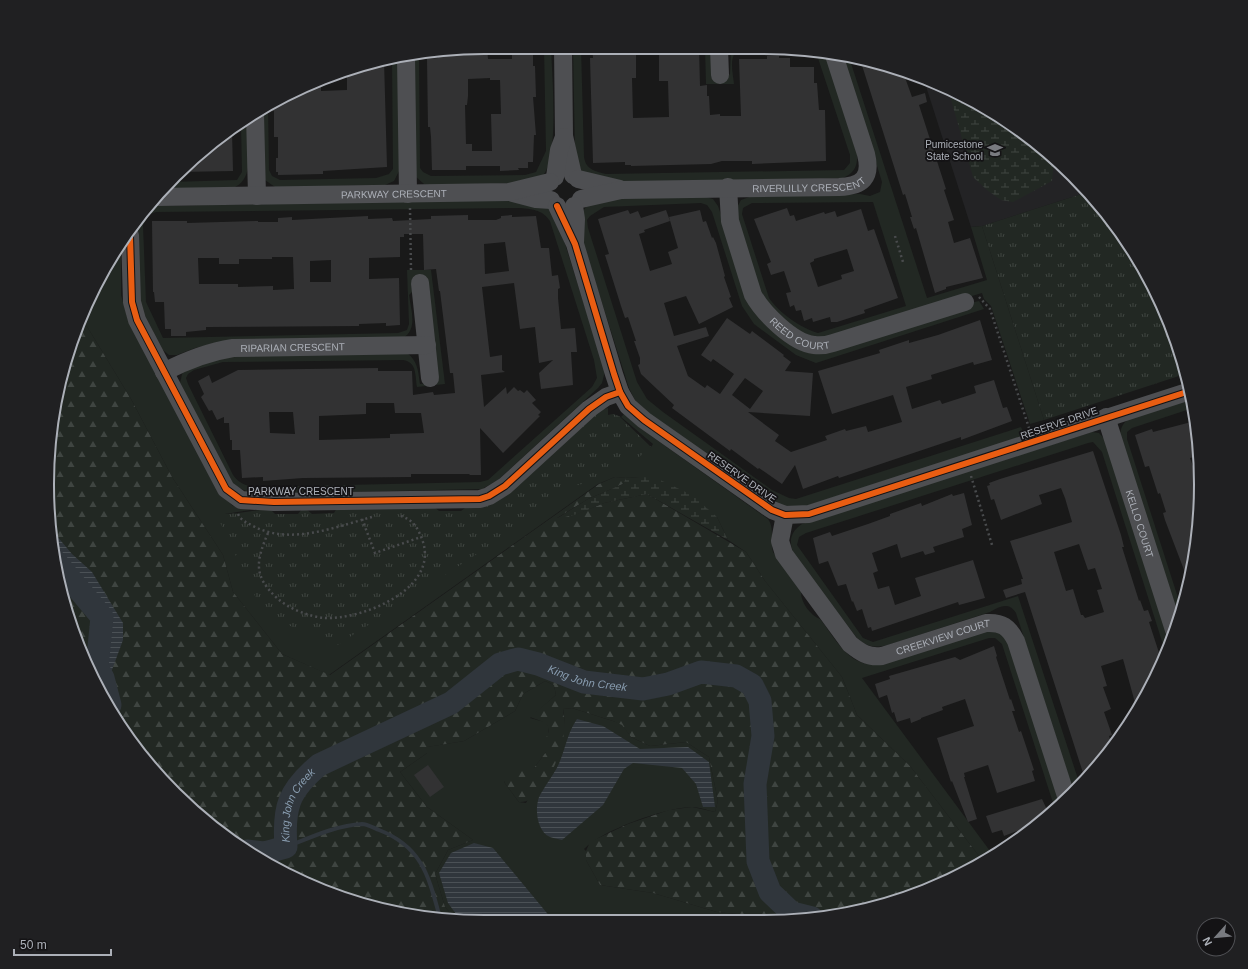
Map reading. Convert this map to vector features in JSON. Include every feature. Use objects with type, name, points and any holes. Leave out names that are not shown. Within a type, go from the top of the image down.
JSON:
[{"type":"street","points":[[563,54],[564,136],[576,177],[583,188],[566,203],[548,191],[553,180],[559,150],[564,136]]},
{"type":"street","points":[[719,54],[720,75]]},
{"type":"street","name":"RIVERLILLY CRESCENT","points":[[566,203],[621,190],[856,185],[867,175],[868,167],[866,154],[836,60]]},
{"type":"street","points":[[406,61],[409,194]]},
{"type":"street","points":[[255,121],[257,196]]},
{"type":"street","points":[[553,180],[564,173],[576,177]]},
{"type":"street","name":"RIVERLILLY CRESCENT","points":[[576,177],[621,190]]},
{"type":"street","name":"PARKWAY CRESCENT","points":[[165,197],[509,192],[553,180]]},
{"type":"street","name":"REED COURT","points":[[728,187],[730,221],[753,295],[759,306],[768,316],[801,341],[813,346],[833,343],[972,300]]},
{"type":"street","name":"PARKWAY CRESCENT","points":[[509,192],[536,199],[566,203]]},
{"type":"street","name":"RESERVE DRIVE","points":[[566,203],[576,219],[575,244],[620,392],[628,406],[644,420],[758,501],[785,515],[809,514],[1184,393]]},
{"type":"street","name":"PARKWAY CRESCENT","points":[[130,240],[132,302],[137,320],[226,489],[241,500],[281,502],[480,498],[489,496],[505,486],[598,402],[620,392]]},
{"type":"street","points":[[420,283],[430,378]]},
{"type":"street","name":"RIPARIAN CRESCENT","points":[[164,372],[192,357],[211,351],[233,348],[427,345]]},
{"type":"street","name":"KELLO COURT","points":[[1106,417],[1171,622]]},
{"type":"street","name":"CREEKVIEW COURT","points":[[785,515],[780,541],[784,554],[850,644],[865,654],[871,656],[882,656],[986,623],[996,622],[1005,625],[1016,641],[1065,792]]},
{"type":"path","points":[[409,194],[411,273],[418,273],[420,283]]},
{"type":"path","points":[[895,236],[903,262]]},
{"type":"path","points":[[972,300],[990,309],[1029,430]]},
{"type":"path","points":[[967,464],[992,545]]},
{"type":"path","points":[[241,500],[237,514],[239,517],[268,533],[284,536],[300,534],[378,516]]},
{"type":"path","points":[[268,533],[259,555],[259,569],[264,583],[280,600],[293,609],[330,618],[364,613],[376,608],[414,582],[420,575],[424,565],[424,547],[421,537],[416,525],[411,521],[398,516]]},
{"type":"path","points":[[362,519],[375,553],[421,537]]},
{"type":"shaded area","name":"Pumicestone State School","points":[[926,86],[954,98],[979,112],[1026,143],[1068,180],[1081,194],[982,226],[971,227]]},
{"type":"shaded area","points":[[58,537],[72,554],[92,572],[123,623],[123,640],[109,678],[103,678],[97,667],[102,617],[90,605],[69,596],[62,568]]},
{"type":"shaded area","points":[[577,719],[603,726],[640,749],[688,747],[709,762],[715,807],[703,807],[696,784],[682,768],[633,763],[624,769],[603,805],[562,840],[550,837],[543,831],[538,821],[538,801],[541,793],[558,766],[569,734]]},
{"type":"shaded area","points":[[474,843],[493,848],[549,915],[456,914],[448,903],[439,873],[451,853]]},
{"type":"green space","points":[[544,54],[551,54],[554,113],[552,150],[549,164],[544,174],[528,183],[424,184],[416,177],[410,61],[419,59],[420,168],[423,172],[431,176],[525,175],[536,172],[546,151]]},
{"type":"green space","points":[[573,54],[581,54],[584,157],[587,165],[595,171],[606,174],[844,170],[850,163],[850,155],[818,58],[827,59],[857,154],[857,162],[853,171],[843,178],[616,182],[582,172],[575,156]]},
{"type":"green space","points":[[705,54],[715,54],[725,79],[730,74],[731,54],[734,54],[732,60],[734,84],[706,84]]},
{"type":"green space","points":[[845,62],[851,63],[927,298],[987,280],[971,227],[982,226],[1044,420],[1030,424],[991,306],[984,299],[982,293],[827,339],[802,334],[764,303],[735,211],[741,200],[752,196],[860,194],[870,196],[880,192],[882,182]],"holes":[[[873,202],[906,306],[818,333],[798,324],[778,309],[769,298],[742,214],[743,208],[752,203]]]},
{"type":"green space","points":[[398,63],[400,169],[394,181],[385,185],[326,186],[311,189],[275,187],[265,180],[261,117],[268,113],[269,170],[272,176],[280,180],[376,178],[389,174],[393,169],[392,64]]},
{"type":"green space","points":[[950,96],[1003,127],[1026,143],[1053,167],[1052,181],[1013,202],[1001,200],[973,177]]},
{"type":"green space","points":[[248,125],[248,167],[242,182],[235,187],[172,189],[178,182],[237,180],[242,172],[241,130]]},
{"type":"green space","points":[[1081,194],[1105,222],[1121,245],[1150,294],[1171,346],[1180,376],[1044,420],[982,226]]},
{"type":"green space","points":[[706,197],[713,199],[718,206],[746,290],[793,344],[979,301],[984,309],[816,363],[796,355],[754,324],[742,306],[712,212],[707,205],[701,203],[604,207],[590,216],[587,220],[588,228],[637,382],[647,399],[663,412],[772,490],[789,498],[796,499],[1021,427],[1025,436],[806,506],[785,507],[776,503],[649,414],[636,402],[629,388],[584,246],[581,214],[588,204],[601,198]]},
{"type":"green space","points":[[505,200],[547,208],[551,211],[561,231],[605,371],[602,383],[598,388],[498,480],[482,489],[254,494],[234,486],[180,383],[183,370],[213,356],[407,353],[411,356],[415,363],[420,384],[435,382],[424,278],[412,279],[413,291],[409,295],[412,324],[411,330],[403,338],[212,344],[195,348],[177,355],[169,355],[159,347],[144,317],[138,299],[137,231],[143,222],[157,206]],"holes":[[[532,209],[540,212],[550,221],[594,360],[597,378],[592,387],[488,480],[480,482],[254,487],[242,483],[235,478],[188,384],[186,378],[188,374],[194,370],[223,362],[403,360],[408,361],[413,366],[417,387],[445,384],[431,270],[407,270],[409,324],[407,330],[398,333],[163,338],[146,302],[143,225],[150,214],[156,212]]]},
{"type":"green space","points":[[121,255],[121,295],[128,320],[218,492],[233,506],[250,510],[225,514],[259,577],[542,486],[651,447],[653,444],[621,417],[624,414],[647,433],[768,519],[772,531],[773,552],[801,592],[804,604],[813,615],[820,619],[840,646],[852,658],[867,664],[986,631],[997,631],[1007,639],[1058,798],[1053,803],[1002,644],[995,638],[989,638],[862,678],[990,850],[979,857],[910,766],[857,715],[842,677],[765,581],[746,552],[728,540],[717,517],[640,477],[615,477],[598,484],[329,675],[282,654],[233,592],[223,555],[172,477],[131,399],[85,324],[98,294]]},
{"type":"green space","points":[[85,324],[131,399],[172,477],[223,555],[233,592],[282,654],[330,675],[599,484],[615,477],[626,478],[623,484],[588,499],[557,518],[577,514],[604,503],[647,494],[746,552],[765,581],[842,677],[857,715],[910,766],[979,857],[954,871],[902,892],[847,907],[792,914],[738,915],[717,912],[653,893],[600,885],[586,860],[586,851],[590,842],[628,824],[669,810],[692,807],[715,812],[718,801],[709,757],[686,742],[650,746],[631,737],[622,725],[613,721],[572,708],[563,709],[565,725],[564,735],[557,760],[545,784],[537,794],[528,800],[519,802],[504,782],[518,772],[534,768],[546,752],[543,743],[547,737],[549,728],[545,723],[530,717],[556,695],[554,685],[545,681],[523,694],[515,711],[464,741],[427,747],[427,753],[400,772],[427,807],[473,840],[448,850],[435,874],[445,907],[450,913],[401,907],[373,900],[320,882],[294,871],[269,857],[222,826],[180,789],[143,747],[112,700],[98,675],[77,623],[62,568],[55,513],[55,456],[62,401],[77,346]]},
{"type":"green space","points":[[1186,401],[1187,410],[1132,428],[1127,432],[1127,439],[1178,598],[1175,610],[1120,440],[1123,425],[1130,418]]},
{"type":"green space","points":[[608,408],[608,415],[613,414],[619,416],[651,447],[642,455],[630,461],[614,462],[601,478],[572,487],[520,526],[336,646],[272,618],[255,596],[216,514],[230,514],[270,509],[275,514],[298,514],[302,509],[306,509],[312,514],[334,513],[337,508],[434,507],[439,511],[461,511],[600,410]]},
{"type":"green space","points":[[1092,432],[1099,433],[1108,443],[1168,630],[1163,644],[1102,452],[1093,442],[806,533],[799,537],[797,545],[863,638],[873,642],[1018,596],[1078,778],[1071,785],[1016,613],[1010,607],[1004,606],[997,608],[990,612],[888,645],[868,645],[857,638],[794,555],[791,546],[792,534],[802,524]]},
{"type":"green space","points":[[626,478],[656,478],[692,495],[717,517],[728,540],[647,494],[604,503],[578,514],[556,519],[588,499],[623,484]]},
{"type":"green space","points":[[545,681],[554,685],[556,695],[530,718],[545,722],[549,727],[546,752],[532,771],[504,782],[519,802],[526,803],[565,725],[563,709],[572,708],[622,724],[631,737],[650,746],[686,742],[709,757],[718,801],[715,812],[700,808],[680,808],[634,821],[605,835],[584,849],[586,851],[586,860],[600,885],[653,893],[717,912],[738,915],[484,915],[450,913],[445,907],[435,874],[448,850],[473,840],[427,807],[400,772],[427,753],[426,747],[464,741],[515,711],[523,694]]},
{"type":"building","points":[[488,54],[488,59],[512,59],[512,55],[533,55],[533,66],[535,66],[536,97],[533,97],[536,135],[534,135],[533,162],[528,162],[528,168],[500,171],[500,166],[466,166],[466,170],[432,170],[431,137],[430,127],[428,127],[427,59],[456,55]],"holes":[[[490,78],[490,80],[500,80],[501,114],[491,114],[492,151],[472,151],[472,144],[466,144],[465,105],[467,105],[468,79]]]},
{"type":"building","points":[[593,54],[636,54],[636,78],[632,78],[633,118],[669,117],[668,81],[659,81],[659,54],[699,54],[700,86],[707,85],[710,115],[720,114],[720,116],[741,116],[739,59],[767,59],[767,56],[779,56],[779,58],[790,58],[790,67],[814,67],[814,83],[817,83],[819,110],[825,110],[826,161],[752,164],[752,161],[722,161],[711,164],[631,166],[625,165],[625,162],[593,163],[590,58],[593,58]]},
{"type":"building","points":[[384,66],[387,167],[323,171],[323,174],[278,175],[278,172],[276,172],[276,158],[278,158],[278,137],[274,137],[274,111],[270,111],[294,98],[321,87],[321,91],[347,90],[347,77]]},
{"type":"building","points":[[862,66],[905,78],[912,97],[925,93],[927,102],[919,105],[946,189],[944,190],[954,220],[948,222],[954,243],[970,238],[983,278],[946,287],[946,289],[935,293],[916,228],[914,229],[910,217],[912,217],[905,194],[903,195]]},
{"type":"building","points":[[232,136],[233,171],[189,172]]},
{"type":"building","points":[[787,208],[790,216],[794,215],[796,221],[824,212],[825,214],[835,211],[837,217],[861,209],[868,231],[874,229],[898,298],[864,310],[865,313],[837,322],[831,322],[830,317],[813,322],[812,318],[804,321],[801,310],[796,311],[794,305],[790,307],[786,293],[791,292],[784,271],[771,275],[767,264],[771,262],[754,219]],"holes":[[[847,249],[854,271],[841,275],[842,279],[818,287],[810,263],[814,261],[814,259]]]},
{"type":"building","points":[[628,210],[630,214],[638,211],[641,218],[666,210],[670,221],[644,230],[645,232],[639,234],[650,271],[672,264],[668,252],[678,248],[669,217],[700,210],[703,222],[706,221],[712,238],[713,237],[716,243],[725,276],[724,277],[731,297],[729,298],[733,307],[699,324],[686,296],[664,303],[674,336],[706,327],[709,336],[677,346],[688,376],[705,388],[707,385],[720,394],[734,374],[713,359],[711,362],[701,355],[727,318],[750,334],[752,331],[784,355],[783,356],[791,362],[785,371],[813,373],[810,416],[748,412],[779,435],[775,441],[791,452],[827,440],[825,436],[845,429],[846,431],[866,426],[868,432],[902,422],[893,395],[832,414],[818,371],[880,353],[879,350],[909,340],[909,343],[938,335],[980,320],[992,360],[974,365],[973,362],[931,375],[932,379],[906,387],[912,409],[940,400],[942,404],[976,393],[974,386],[994,380],[1003,408],[1007,407],[1012,421],[961,440],[961,437],[839,478],[838,476],[803,489],[795,465],[782,484],[759,468],[758,469],[731,449],[730,451],[672,408],[674,405],[641,374],[638,365],[640,364],[640,358],[634,341],[636,341],[628,317],[625,318],[605,255],[609,254],[598,219]],"holes":[[[745,378],[763,391],[750,409],[732,395]]]},
{"type":"building","points":[[468,215],[468,220],[496,220],[501,218],[501,216],[536,216],[541,248],[549,248],[552,276],[558,275],[560,288],[558,289],[558,298],[561,329],[575,328],[577,352],[571,352],[573,385],[541,389],[539,373],[553,360],[539,363],[535,327],[520,329],[514,283],[482,287],[490,357],[502,355],[502,370],[505,372],[481,375],[484,407],[506,387],[507,394],[514,387],[518,391],[520,390],[524,393],[527,390],[536,400],[532,403],[541,412],[538,415],[540,416],[503,453],[480,428],[481,475],[411,474],[411,477],[303,478],[263,481],[263,477],[242,478],[240,450],[232,450],[229,423],[224,423],[224,417],[217,420],[212,410],[209,411],[201,397],[204,394],[198,381],[209,375],[212,383],[238,370],[378,368],[378,371],[412,371],[413,395],[433,392],[434,395],[455,393],[453,373],[450,373],[436,269],[424,270],[423,234],[404,234],[404,237],[400,237],[400,257],[369,258],[369,279],[399,278],[400,325],[386,326],[386,323],[359,324],[359,326],[206,327],[206,330],[186,332],[186,336],[171,336],[171,329],[165,329],[164,302],[155,302],[153,292],[152,221],[187,221],[187,223],[258,221],[278,222],[278,218],[292,217],[292,220],[368,216],[368,219],[392,218],[393,221],[431,219],[431,216]],"holes":[[[505,242],[509,271],[485,274],[484,244]],[[272,257],[293,257],[294,289],[273,290],[273,286],[238,287],[238,284],[199,284],[198,258],[219,258],[219,264],[239,264],[239,259],[272,259]],[[331,260],[331,282],[310,282],[310,261]],[[366,403],[394,403],[395,413],[421,413],[424,433],[390,434],[390,438],[319,440],[319,416],[366,414]],[[269,412],[293,412],[295,434],[270,433]]]},
{"type":"building","points":[[1189,423],[1193,457],[1190,458],[1193,468],[1194,484],[1193,513],[1185,572],[1165,520],[1163,513],[1166,512],[1160,493],[1158,494],[1149,466],[1145,467],[1135,435],[1152,429],[1153,432]]},
{"type":"building","points":[[1093,451],[1121,535],[1124,547],[1122,547],[1139,601],[1140,600],[1144,611],[1148,610],[1152,621],[1149,622],[1159,653],[1150,675],[1135,702],[1123,659],[1101,666],[1107,686],[1103,687],[1111,709],[1104,712],[1112,735],[1109,736],[1110,740],[1105,747],[1083,773],[1025,592],[1006,598],[1003,590],[1022,584],[1021,579],[1023,579],[1010,541],[1072,522],[1065,498],[1061,488],[1039,495],[1042,504],[1001,520],[994,499],[991,500],[987,486],[990,485],[989,483]],"holes":[[[1079,544],[1088,570],[1095,568],[1102,589],[1097,590],[1104,612],[1085,618],[1081,615],[1073,589],[1066,591],[1054,552]]]},
{"type":"building","points":[[964,493],[972,525],[962,529],[964,537],[933,547],[935,552],[925,555],[923,551],[901,558],[897,544],[872,553],[878,571],[873,573],[878,589],[889,586],[895,605],[921,596],[915,578],[973,560],[985,598],[959,605],[958,602],[872,631],[871,627],[868,628],[862,609],[857,611],[853,601],[852,602],[846,584],[838,586],[828,561],[819,564],[813,538],[830,532],[832,536],[890,516],[890,514],[921,503],[922,506],[952,494],[953,496]]},
{"type":"building","points":[[994,646],[996,657],[1015,711],[1012,711],[1019,732],[1021,731],[1034,770],[1032,771],[1035,781],[997,793],[988,765],[964,773],[977,819],[968,822],[952,781],[951,782],[937,738],[974,726],[965,699],[942,707],[943,710],[911,723],[910,718],[897,722],[894,712],[892,713],[887,695],[879,698],[875,684],[890,679],[889,676],[955,657],[960,660]]},
{"type":"building","points":[[428,765],[444,787],[430,797],[414,775]]},
{"type":"building","points":[[1042,799],[1046,808],[1017,832],[1004,836],[1002,830],[992,833],[986,816]]},
{"type":"waterway","name":"King John Creek","points":[[62,570],[102,617],[97,667],[103,678],[106,689]]},
{"type":"waterway","name":"King John Creek","points":[[262,853],[286,847],[286,821],[290,801],[300,783],[319,765],[451,703],[500,664],[518,659],[538,664],[584,682],[643,689],[668,684],[701,672],[736,676],[752,685],[760,701],[763,736],[755,784],[758,861],[770,892],[792,913],[795,914]]},
{"type":"waterway","points":[[286,847],[323,832],[352,825],[368,825],[394,837],[406,845],[415,855],[422,865],[427,877],[438,912]]},
{"type":"cycle path","points":[[557,206],[575,244],[614,374],[620,392],[628,406],[644,420],[772,510],[785,515],[809,514],[1184,393]]},
{"type":"cycle path","points":[[130,240],[132,302],[137,320],[226,489],[241,500],[274,502],[480,499],[489,496],[505,486],[589,409],[606,397],[620,392]]},
{"type":"place","name":"Pumicestone State School","points":[[995,150]]}]
